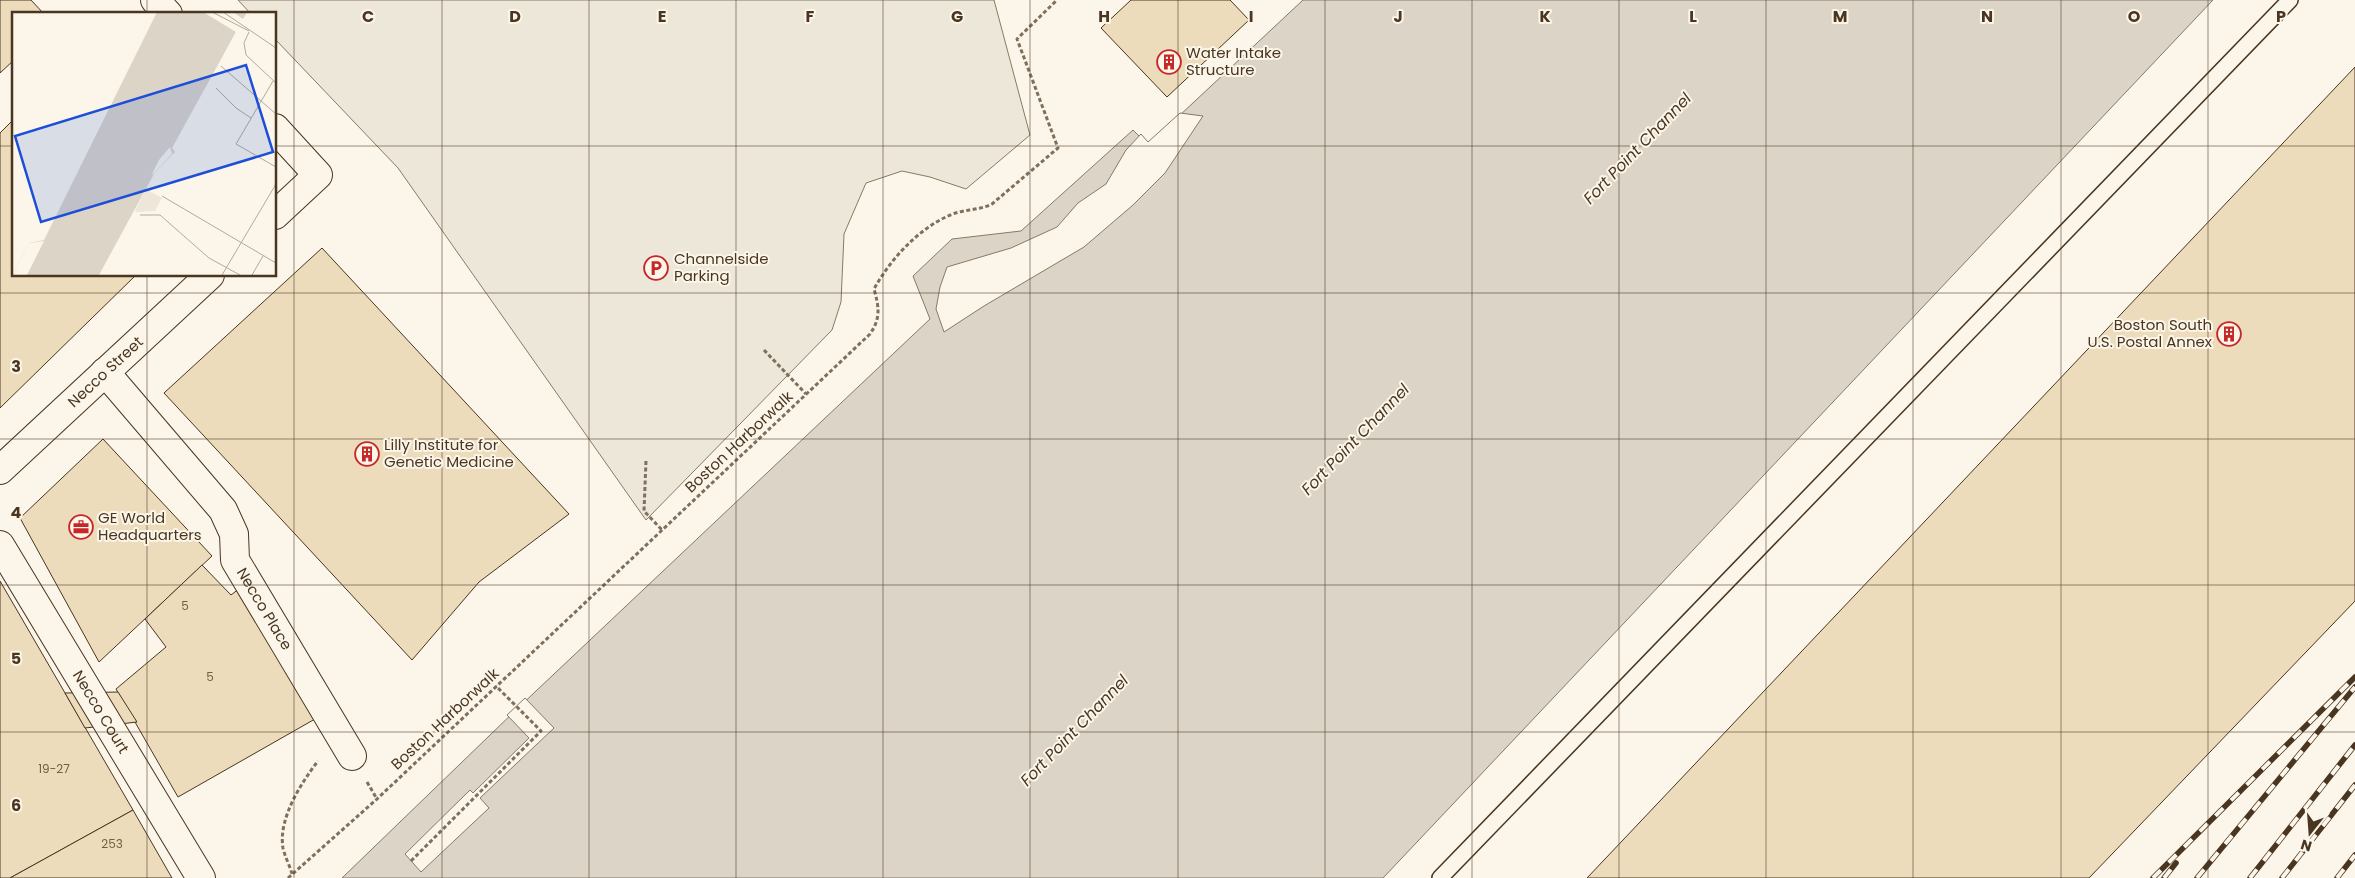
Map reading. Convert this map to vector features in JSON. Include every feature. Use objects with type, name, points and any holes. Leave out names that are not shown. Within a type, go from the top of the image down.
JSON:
[{"type":"street","points":[[155,0],[166,12]]},
{"type":"street","points":[[276,129],[318,175],[276,214]]},
{"type":"street","name":"Necco Street","points":[[0,470],[209,276]]},
{"type":"street","name":"Necco Place","points":[[105,372],[223,510],[234,534],[235,560],[346,746]]},
{"type":"street","name":"Necco Court","points":[[0,545],[201,878]]},
{"type":"lane","points":[[1440,878],[2290,0]]},
{"type":"path","name":"Boston Harborwalk","points":[[288,878],[377,799],[870,334],[878,318],[879,306],[874,289],[884,272],[923,231],[948,216],[965,210],[980,210],[992,204],[1058,148],[1017,39],[1057,0]]},
{"type":"path","points":[[764,350],[806,394]]},
{"type":"path","points":[[646,461],[644,511],[662,530]]},
{"type":"path","points":[[411,861],[541,731],[496,686]]},
{"type":"path","points":[[292,874],[283,847],[285,826],[293,799],[319,759],[346,746]]},
{"type":"shaded area","name":"Channelside Parking","points":[[238,0],[994,0],[1030,135],[966,189],[930,177],[902,171],[866,183],[844,234],[841,302],[832,330],[646,520],[398,168],[276,40],[276,12],[249,12]]},
{"type":"water","name":"Fort Point Channel","points":[[1303,0],[2213,0],[1383,878],[342,878],[518,708],[930,319],[913,276],[952,239],[1021,231],[1133,130],[1148,145]]},
{"type":"pier","points":[[1180,113],[1203,116],[1165,173],[1133,205],[1084,247],[944,332],[936,309],[940,287],[947,267],[1011,248],[1057,227],[1078,203],[1106,184],[1126,150],[1141,134],[1148,142]]},
{"type":"pier","points":[[525,698],[554,728],[480,798],[489,808],[421,872],[405,854],[470,790],[473,793],[529,738],[507,715]]},
{"type":"building","points":[[0,0],[31,0],[42,12],[12,12],[12,62],[0,73]]},
{"type":"building","name":"Water Intake Structure","points":[[1131,0],[1230,0],[1249,20],[1167,97],[1101,28]]},
{"type":"building","name":"Boston South U.S. Postal Annex","points":[[2355,67],[2355,601],[2089,878],[1587,878]]},
{"type":"building","points":[[12,121],[12,276],[135,276],[0,408],[0,133]]},
{"type":"building","name":"Lilly Institute for Genetic Medicine","points":[[322,248],[569,514],[479,582],[412,660],[164,393]]},
{"type":"building","points":[[103,439],[212,556],[99,662],[20,518]]},
{"type":"building","points":[[202,565],[231,595],[240,588],[315,719],[178,797],[116,689],[166,647],[145,619]]},
{"type":"building","points":[[0,581],[133,810],[10,878],[0,878]]},
{"type":"building","points":[[118,692],[137,722],[85,728],[65,693]]},
{"type":"building","points":[[133,810],[172,878],[10,878]]},
{"type":"railway","points":[[2153,878],[2355,677]]},
{"type":"railway","points":[[2197,878],[2355,687]]},
{"type":"railway","points":[[2250,878],[2355,745]]},
{"type":"railway","points":[[2282,878],[2355,785]]},
{"type":"railway","points":[[2337,878],[2355,855]]},
{"type":"railway","points":[[2164,878],[2176,863]]},
{"type":"place","name":"Water Intake Structure","points":[[1169,62]]},
{"type":"place","name":"Channelside Parking","points":[[656,268]]},
{"type":"place","name":"Boston South U.S. Postal Annex","points":[[2229,334]]},
{"type":"place","name":"Lilly Institute for Genetic Medicine","points":[[367,454]]},
{"type":"place","name":"GE World Headquarters","points":[[81,527]]}]
